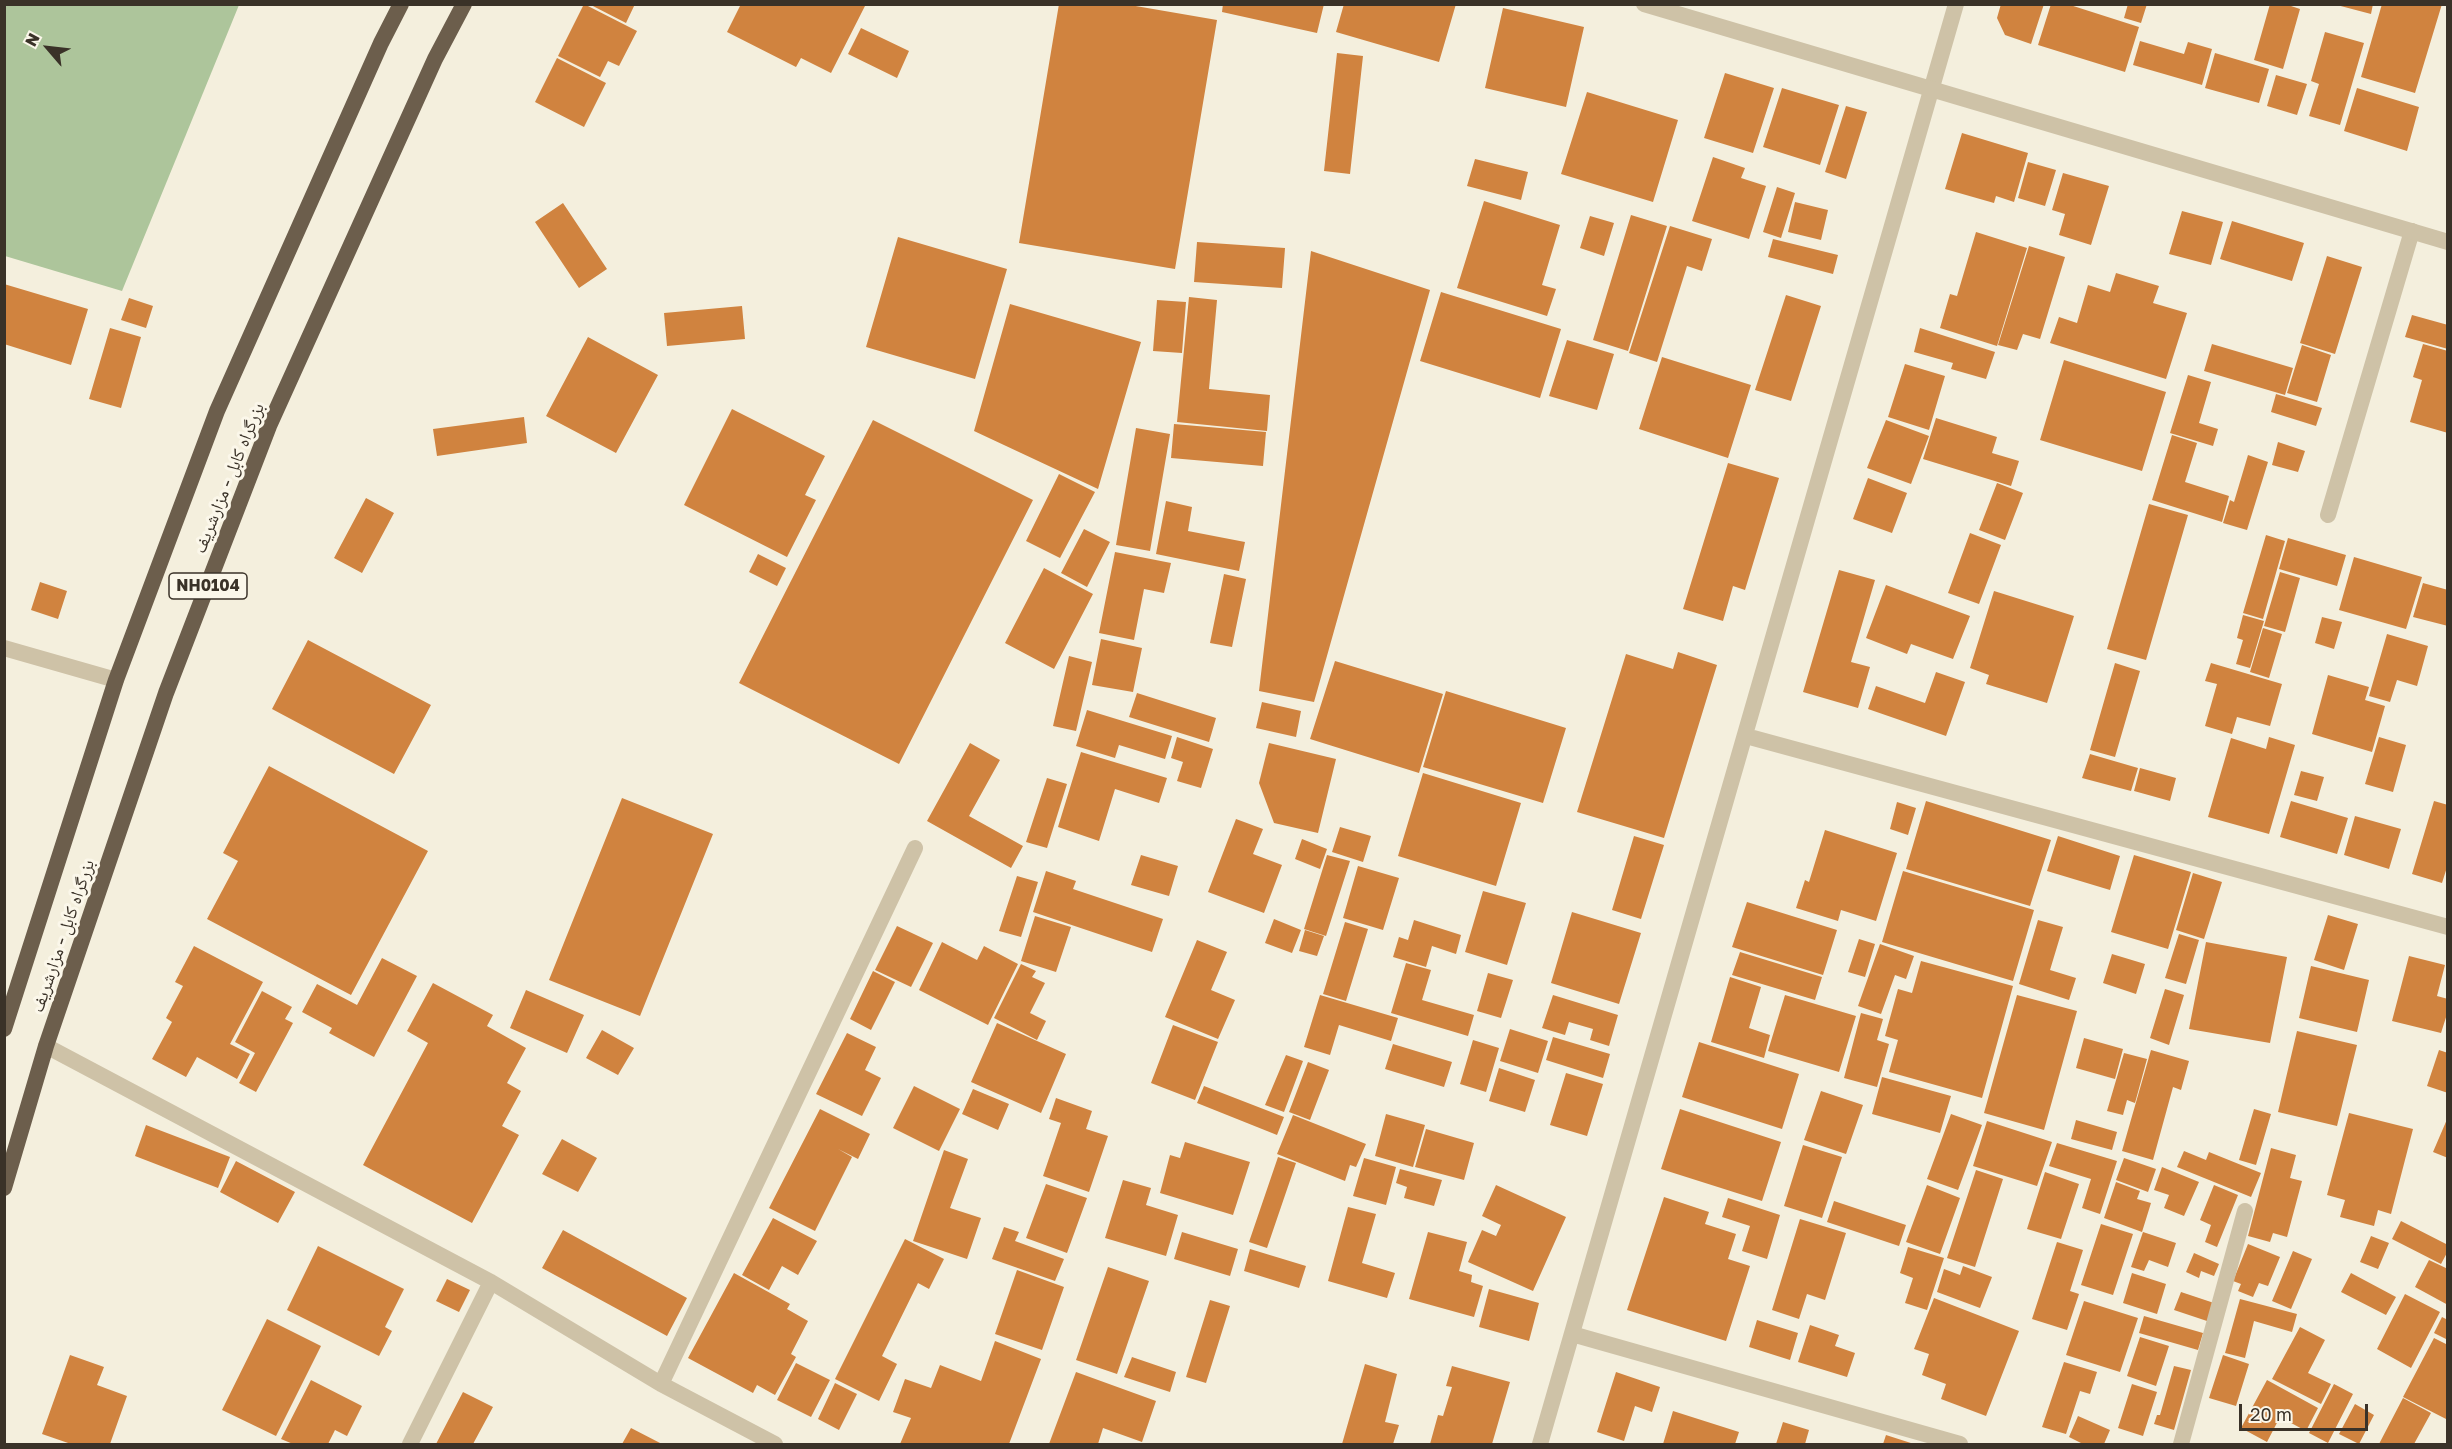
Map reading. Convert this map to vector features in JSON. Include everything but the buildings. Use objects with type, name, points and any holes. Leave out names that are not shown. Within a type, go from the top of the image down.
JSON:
[{"type":"highway","name":"بزرگراه کابل - مزارشریف","points":[[4,1029],[116,680],[217,411],[400,4]]},
{"type":"highway","name":"بزرگراه کابل - مزارشریف","points":[[4,1188],[46,1046],[166,693],[269,426],[435,59],[464,4]]},
{"type":"street","points":[[1644,4],[2448,242]]},
{"type":"street","points":[[1540,1444],[1956,4]]},
{"type":"street","points":[[2328,515],[2412,231]]},
{"type":"street","points":[[4,648],[116,680]]},
{"type":"street","points":[[1746,736],[2448,927]]},
{"type":"street","points":[[661,1384],[915,848]]},
{"type":"street","points":[[46,1046],[491,1282],[661,1384],[775,1444]]},
{"type":"street","points":[[2181,1444],[2245,1211]]},
{"type":"street","points":[[410,1444],[491,1282]]},
{"type":"street","points":[[1572,1334],[1960,1444]]},
{"type":"green space","points":[[4,5],[239,5],[122,291],[5,256]]}]
